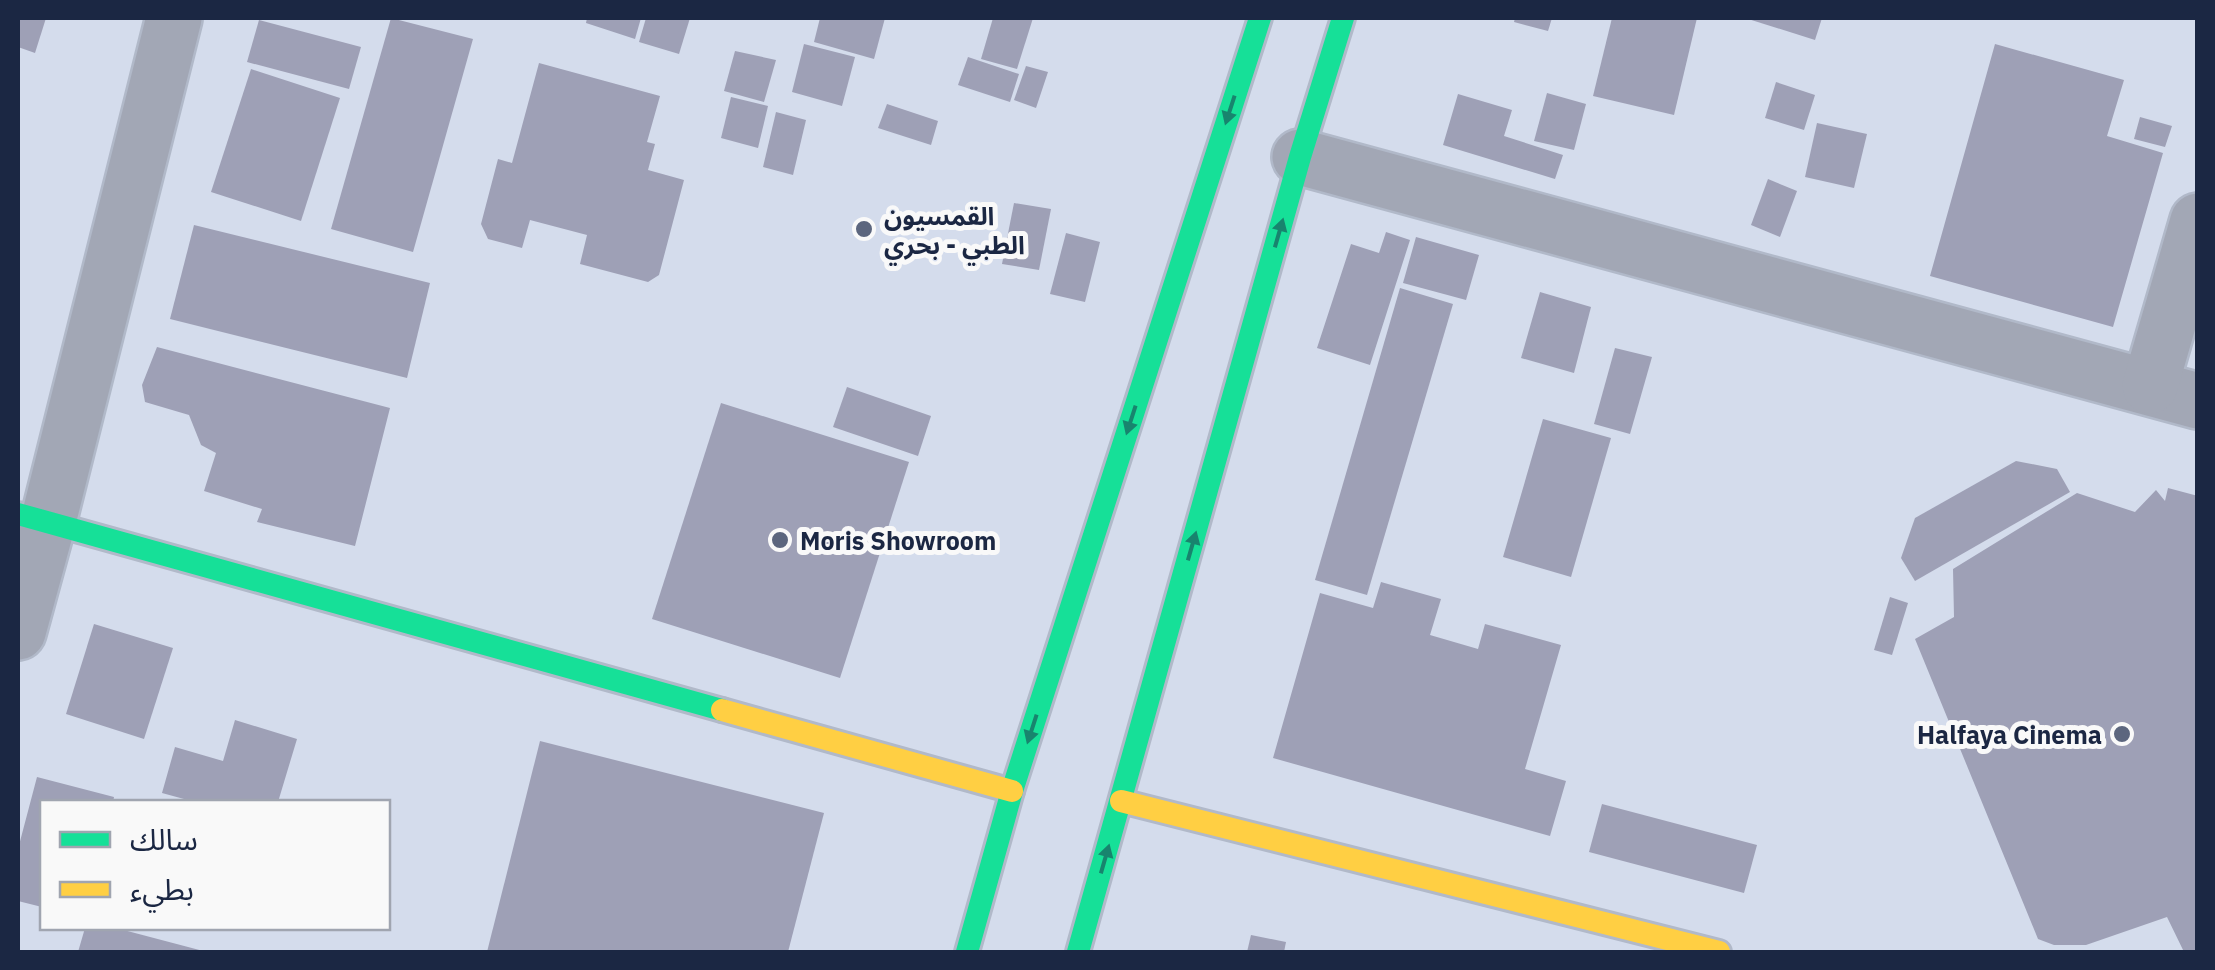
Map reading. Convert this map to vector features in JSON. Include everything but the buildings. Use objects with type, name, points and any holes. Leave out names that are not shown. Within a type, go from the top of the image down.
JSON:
[{"type":"street","points":[[18,632],[33,518],[174,18]]},
{"type":"street","points":[[967,952],[1012,792],[1260,18]]},
{"type":"street","points":[[1078,952],[1300,157],[1343,18]]},
{"type":"street","points":[[1300,157],[2174,394],[2198,222]]},
{"type":"street","points":[[33,518],[1012,792]]},
{"type":"street","points":[[1121,801],[1719,952]]},
{"type":"traffic: fast","points":[[967,952],[1012,791],[1260,18]]},
{"type":"traffic: fast","points":[[1078,952],[1300,157],[1343,18]]},
{"type":"traffic: fast","points":[[18,514],[722,710]]},
{"type":"traffic: slow","points":[[722,710],[1012,791]]},
{"type":"traffic: slow","points":[[1121,801],[1719,952]]},
{"type":"place","name":"القمسيون الطبي - بحري","points":[[864,229]]},
{"type":"place","name":"Moris Showroom","points":[[780,540]]},
{"type":"place","name":"Halfaya Cinema","points":[[2122,734]]}]
